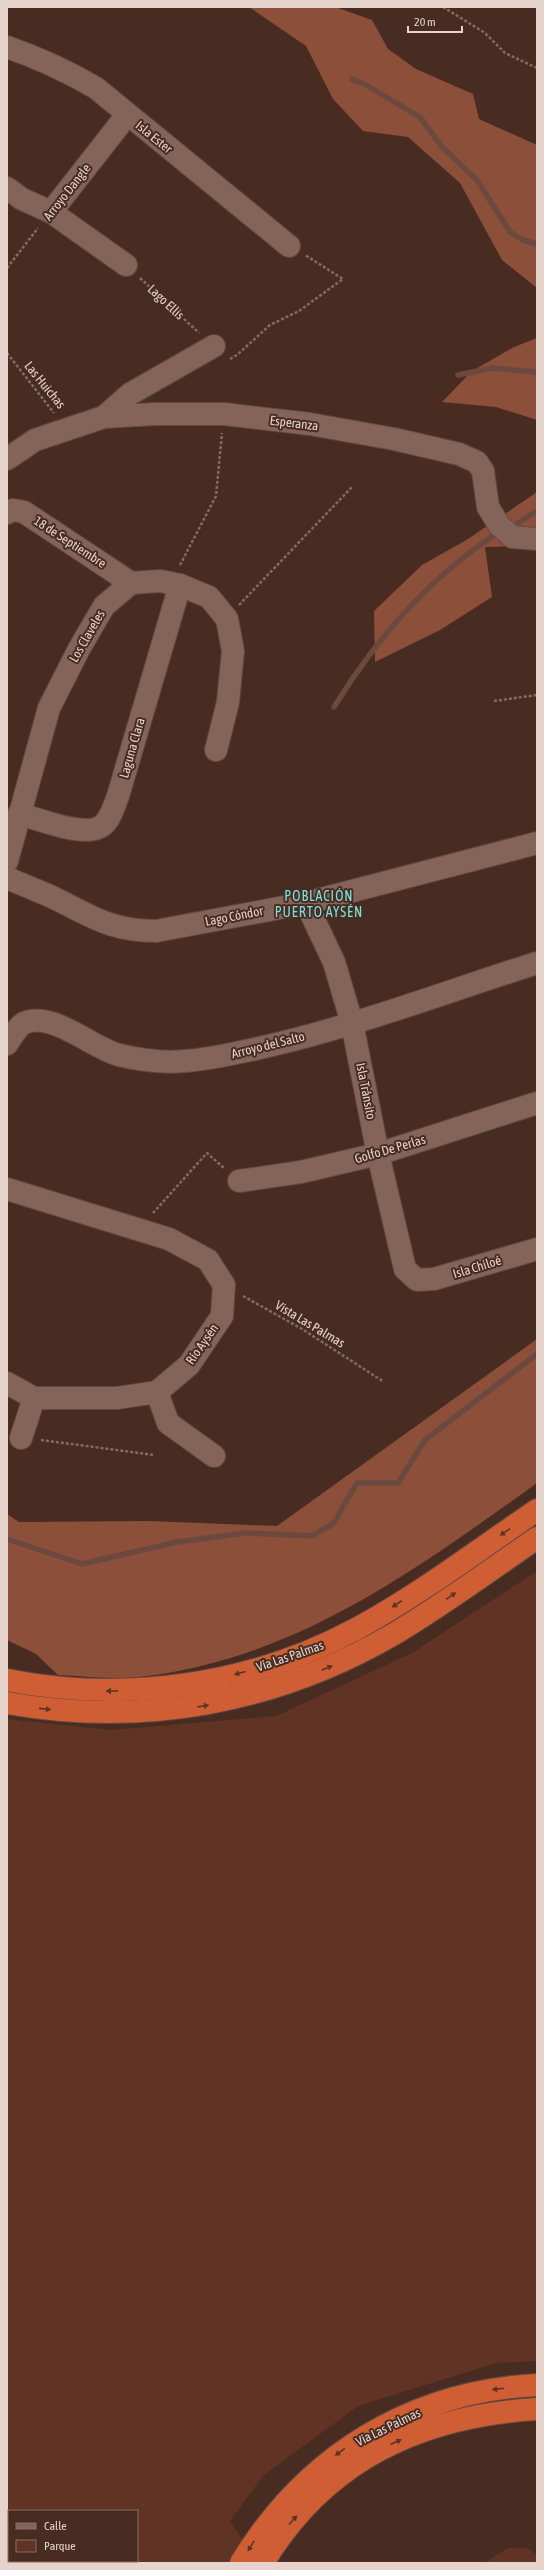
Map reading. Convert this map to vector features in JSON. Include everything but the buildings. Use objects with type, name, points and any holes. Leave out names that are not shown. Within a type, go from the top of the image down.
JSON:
[{"type":"highway","name":"Vía Las Palmas","points":[[7,1680],[72,1690],[143,1690],[214,1680],[293,1657],[325,1645],[376,1618],[537,1510]]},
{"type":"highway","name":"Vía Las Palmas","points":[[7,1703],[74,1712],[146,1713],[216,1703],[263,1692],[341,1662],[395,1633],[537,1538]]},
{"type":"highway","name":"Vía Las Palmas","points":[[241,2563],[270,2519],[307,2479],[345,2448],[374,2430],[421,2410],[478,2392],[537,2385]]},
{"type":"highway","name":"Vía Las Palmas","points":[[263,2563],[288,2525],[307,2504],[349,2468],[373,2453],[398,2441],[447,2422],[495,2412],[537,2409]]},
{"type":"street","name":"Isla Ester","points":[[7,47],[67,70],[96,88],[127,115],[289,246]]},
{"type":"street","name":"Arroyo Dangle","points":[[51,212],[127,115]]},
{"type":"street","points":[[7,188],[22,199],[51,212],[126,265]]},
{"type":"street","points":[[104,418],[130,394],[219,354]]},
{"type":"street","name":"Esperanza","points":[[7,459],[35,440],[67,428],[104,418],[155,414],[224,414],[310,424],[394,439],[459,454],[477,462],[483,471],[488,507],[499,525],[512,537],[537,539]]},
{"type":"street","name":"18 de Septiembre","points":[[7,513],[13,510],[24,512],[131,583]]},
{"type":"street","points":[[131,583],[175,584],[209,597],[227,619],[233,651],[228,702],[216,750]]},
{"type":"street","name":"Los Claveles","points":[[7,861],[49,708],[79,649],[104,606],[131,583]]},
{"type":"street","name":"Laguna Clara","points":[[20,814],[86,832],[101,827],[110,816],[118,796],[175,584]]},
{"type":"street","name":"Lago Cóndor","points":[[7,878],[50,896],[100,922],[133,931],[156,931],[306,903],[537,843]]},
{"type":"street","name":"Isla Tránsito","points":[[306,903],[334,962],[352,1023],[378,1154],[406,1269],[417,1280]]},
{"type":"street","name":"Arroyo del Salto","points":[[7,1044],[23,1024],[33,1021],[46,1022],[118,1055],[151,1060],[185,1062],[254,1049],[352,1023],[537,963]]},
{"type":"street","name":"Golfo De Perlas","points":[[239,1181],[301,1172],[378,1154],[537,1102]]},
{"type":"street","points":[[7,1189],[169,1239],[208,1260],[224,1285]]},
{"type":"street","name":"Isla Chiloé","points":[[417,1280],[434,1279],[537,1249]]},
{"type":"street","name":"Río Aysén","points":[[157,1392],[189,1365],[222,1316],[224,1285]]},
{"type":"street","points":[[7,1383],[34,1398],[117,1398],[157,1392],[168,1422],[214,1456]]},
{"type":"street","points":[[21,1438],[34,1398]]},
{"type":"path","points":[[443,7],[485,33],[505,53],[537,68]]},
{"type":"path","name":"Arroyo Dangle","points":[[7,268],[51,212]]},
{"type":"path","points":[[219,354],[238,355],[270,325],[299,311],[343,278],[289,246]]},
{"type":"path","name":"Lago Ellis","points":[[126,265],[219,354]]},
{"type":"path","name":"Las Huichas","points":[[7,354],[67,428]]},
{"type":"path","points":[[175,584],[216,496],[224,414]]},
{"type":"path","points":[[227,619],[352,487]]},
{"type":"path","points":[[494,701],[537,695]]},
{"type":"path","points":[[137,1230],[207,1153],[239,1181]]},
{"type":"path","name":"Vista Las Palmas","points":[[224,1285],[302,1329],[384,1382]]},
{"type":"path","points":[[21,1438],[154,1455]]},
{"type":"green space","points":[[537,1571],[537,2361],[496,2363],[358,2406],[263,2476],[230,2521],[258,2563],[7,2563],[7,1719],[111,1730],[276,1716],[412,1653]]},
{"type":"green space","points":[[508,2548],[528,2548],[537,2555],[537,2563],[484,2563]]},
{"type":"shaded area","points":[[249,7],[335,7],[372,20],[388,49],[416,69],[473,94],[479,119],[537,145],[537,288],[502,260],[460,183],[408,137],[363,131],[333,99],[306,46]]},
{"type":"shaded area","points":[[537,338],[537,420],[496,407],[442,402],[472,371],[514,347]]},
{"type":"shaded area","points":[[537,492],[537,546],[485,547],[492,597],[440,630],[375,662],[374,611],[422,565],[468,539]]},
{"type":"shaded area","points":[[537,1339],[537,1483],[445,1548],[398,1579],[350,1607],[301,1631],[249,1652],[196,1667],[129,1678],[58,1675],[36,1654],[7,1640],[7,1514],[19,1522],[150,1521],[277,1526]]},
{"type":"waterway","points":[[352,79],[366,85],[420,117],[442,147],[477,180],[510,232],[523,240],[537,244]]},
{"type":"waterway","points":[[458,375],[492,368],[537,372]]},
{"type":"waterway","points":[[518,523],[537,511]]},
{"type":"waterway","points":[[334,707],[368,657],[406,611],[449,569],[472,550],[497,533]]},
{"type":"waterway","points":[[7,1539],[82,1564],[177,1542],[246,1533],[311,1536],[333,1524],[357,1483],[398,1483],[425,1440],[537,1354]]},
{"type":"district","name":"POBLACIÓN PUERTO AYSÉN","points":[[319,904]]}]
